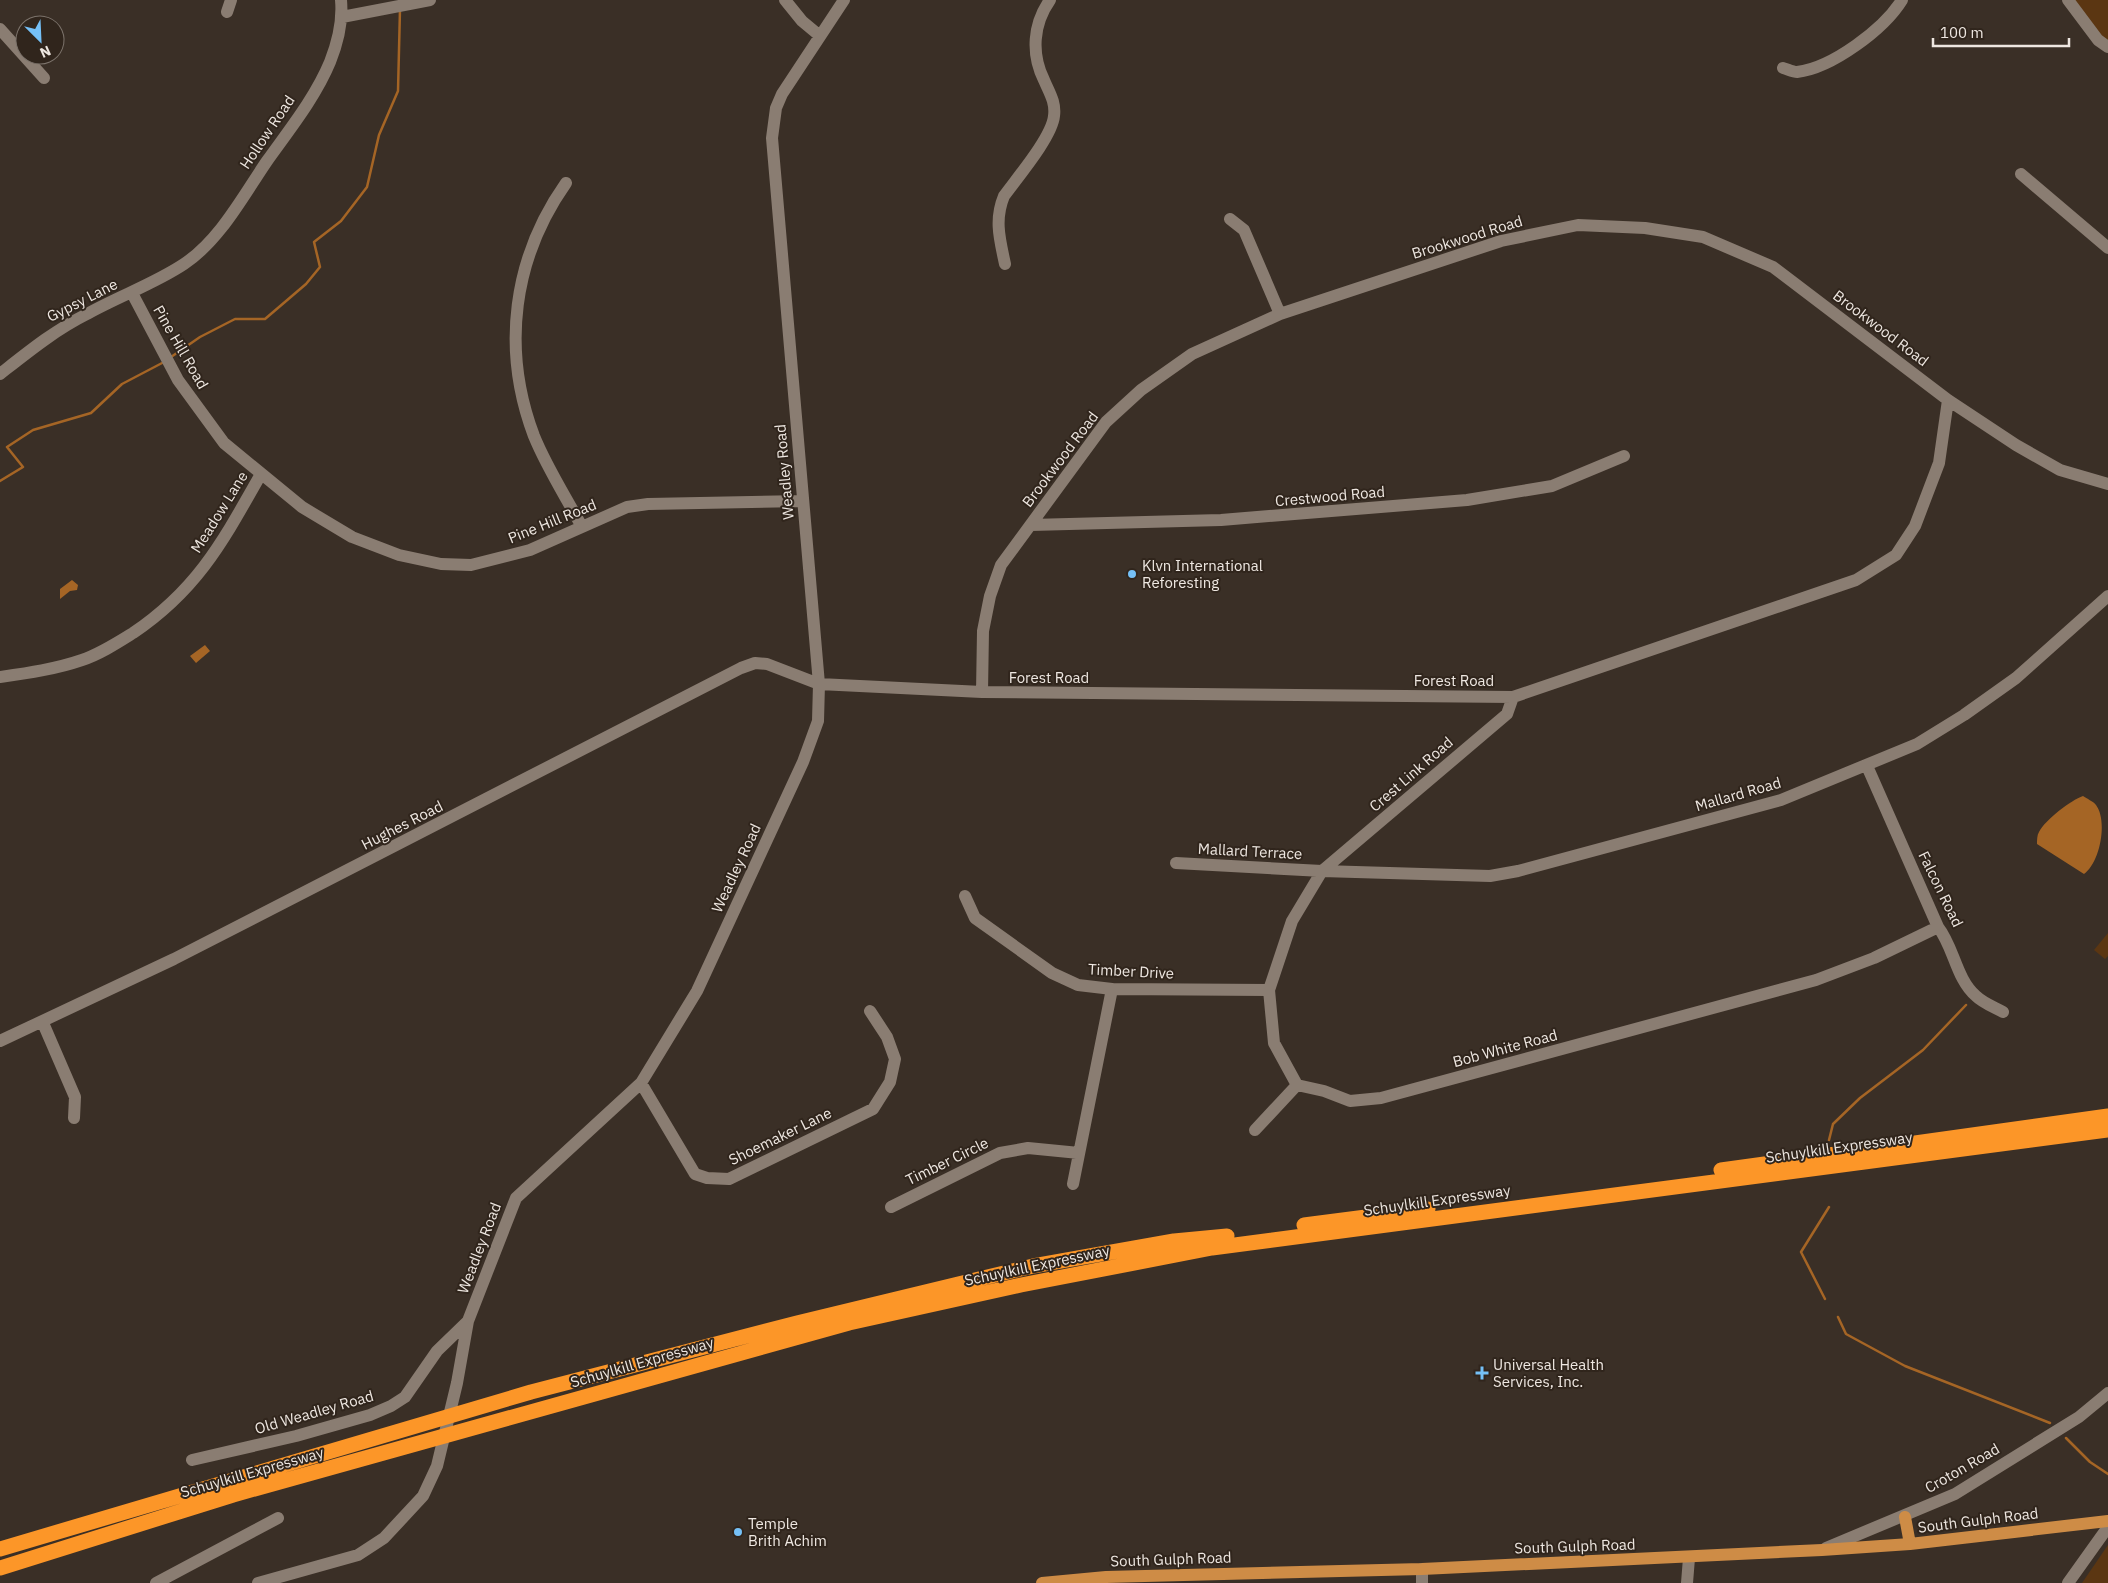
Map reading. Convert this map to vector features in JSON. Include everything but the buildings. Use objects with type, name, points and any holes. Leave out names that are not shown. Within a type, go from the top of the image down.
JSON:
[{"type":"highway","name":"Schuylkill Expressway","points":[[0,1549],[531,1392],[806,1321],[1033,1266],[1174,1241],[1556,1193],[2108,1116]]},
{"type":"highway","name":"Schuylkill Expressway","points":[[0,1568],[233,1495],[849,1323],[1020,1285],[1212,1248],[2108,1130]]},
{"type":"main road","points":[[1905,1517],[1910,1544]]},
{"type":"main road","name":"South Gulph Road","points":[[1042,1583],[1689,1558],[1910,1544],[2108,1521]]},
{"type":"street","name":"Hollow Road","points":[[184,264],[197,254],[222,226],[293,125],[329,64],[342,17],[340,0]]},
{"type":"street","points":[[342,17],[430,0]]},
{"type":"street","points":[[785,0],[802,21],[820,36]]},
{"type":"street","name":"Weadley Road","points":[[258,1583],[358,1555],[384,1538],[423,1496],[437,1466],[457,1383],[468,1321],[516,1198],[641,1083],[697,990],[803,762],[818,721],[819,684],[772,138],[775,115],[782,94],[844,0]]},
{"type":"street","points":[[1005,264],[997,228],[999,207],[1004,196],[1048,133],[1055,116],[1053,100],[1036,59],[1035,45],[1041,16],[1050,0]]},
{"type":"street","points":[[1783,68],[1796,72],[1823,64],[1858,44],[1895,11],[1902,0]]},
{"type":"street","points":[[2068,0],[2098,40],[2108,47]]},
{"type":"street","points":[[0,29],[44,78]]},
{"type":"street","points":[[2020,174],[2108,248]]},
{"type":"street","points":[[566,183],[543,217],[526,263],[520,290],[515,341],[520,391],[528,419],[547,464],[582,527]]},
{"type":"street","points":[[1230,219],[1244,230],[1280,314]]},
{"type":"street","name":"Brookwood Road","points":[[982,692],[984,631],[990,596],[1001,565],[1106,422],[1141,390],[1192,354],[1280,314],[1502,241],[1578,225],[1644,228],[1704,237],[1773,267],[1948,400],[2016,446],[2060,470],[2108,484]]},
{"type":"street","name":"Gypsy Lane","points":[[0,374],[46,337],[87,313],[132,293],[184,264]]},
{"type":"street","name":"Pine Hill Road","points":[[132,293],[178,380],[224,443],[302,507],[352,537],[399,555],[441,564],[471,565],[530,550],[627,507],[648,504],[803,501]]},
{"type":"street","name":"Forest Road","points":[[819,684],[982,692],[1513,696],[1856,580],[1896,555],[1915,526],[1928,497],[1939,462],[1948,400]]},
{"type":"street","name":"Crestwood Road","points":[[1031,525],[1221,520],[1467,500],[1552,486],[1624,456]]},
{"type":"street","name":"Meadow Lane","points":[[0,676],[45,670],[84,660],[118,642],[157,616],[189,587],[223,541],[261,474]]},
{"type":"street","name":"Mallard Road","points":[[1322,871],[1490,876],[1518,872],[1781,800],[1917,744],[1972,710],[2016,678],[2108,596]]},
{"type":"street","name":"Hughes Road","points":[[0,1042],[43,1023],[262,915],[741,668],[755,663],[767,664],[819,684]]},
{"type":"street","name":"Crest Link Road","points":[[1322,871],[1507,714],[1513,696]]},
{"type":"street","name":"Falcon Road","points":[[1867,766],[1938,927],[1947,938],[1970,990],[1976,997],[2003,1012]]},
{"type":"street","name":"Mallard Terrace","points":[[1176,863],[1322,871]]},
{"type":"street","points":[[1255,1130],[1297,1085],[1274,1043],[1269,990],[1292,921],[1322,871]]},
{"type":"street","name":"Timber Drive","points":[[965,896],[975,918],[1052,972],[1078,985],[1112,989],[1269,990]]},
{"type":"street","name":"Bob White Road","points":[[1297,1085],[1324,1091],[1350,1101],[1381,1098],[1816,980],[1874,958],[1938,927]]},
{"type":"street","points":[[1073,1184],[1112,989]]},
{"type":"street","name":"Shoemaker Lane","points":[[641,1083],[695,1174],[707,1178],[730,1179],[873,1109],[890,1082],[895,1059],[887,1037],[870,1011]]},
{"type":"street","points":[[43,1023],[75,1096],[74,1118]]},
{"type":"street","name":"Timber Circle","points":[[891,1207],[1000,1153],[1028,1148],[1079,1154]]},
{"type":"street","name":"Old Weadley Road","points":[[192,1460],[296,1436],[370,1415],[391,1406],[405,1397],[436,1352],[468,1321]]},
{"type":"street","name":"Croton Road","points":[[1822,1550],[1905,1517],[1955,1494],[2078,1417],[2108,1393]]},
{"type":"street","points":[[156,1583],[278,1518]]},
{"type":"street","points":[[2068,1583],[2108,1527]]},
{"type":"street","points":[[1687,1583],[1689,1558]]},
{"type":"street","points":[[1422,1569],[1422,1583]]},
{"type":"shaded area","points":[[2068,0],[2108,0],[2108,47]]},
{"type":"shaded area","points":[[72,580],[78,585],[77,590],[70,591],[60,599],[60,589]]},
{"type":"shaded area","points":[[205,645],[210,651],[196,663],[190,656]]},
{"type":"shaded area","points":[[2083,796],[2092,801],[2100,812],[2102,831],[2098,852],[2090,869],[2084,874],[2037,844],[2038,833],[2052,816]]},
{"type":"shaded area","points":[[2108,933],[2108,956],[2105,959],[2094,950]]},
{"type":"shaded area","points":[[2108,1545],[2108,1583],[2082,1583]]},
{"type":"waterway","points":[[171,357],[200,337],[235,319],[265,319],[306,284],[320,267],[314,242],[341,221],[367,187],[379,135],[398,91],[400,9]]},
{"type":"waterway","points":[[0,481],[23,467],[7,447],[33,430],[91,413],[122,384],[164,362]]},
{"type":"waterway","points":[[1829,1140],[1833,1124],[1860,1098],[1923,1050],[1966,1005]]},
{"type":"waterway","points":[[1825,1299],[1801,1252],[1829,1207]]},
{"type":"waterway","points":[[1838,1317],[1846,1334],[1905,1366],[2050,1423]]},
{"type":"waterway","points":[[2066,1438],[2090,1462],[2108,1474]]},
{"type":"place","name":"Klvn International Reforesting","points":[[1132,574]]},
{"type":"place","name":"Universal Health Services, Inc.","points":[[1482,1373]]},
{"type":"place","name":"Temple Brith Achim","points":[[738,1532]]}]
